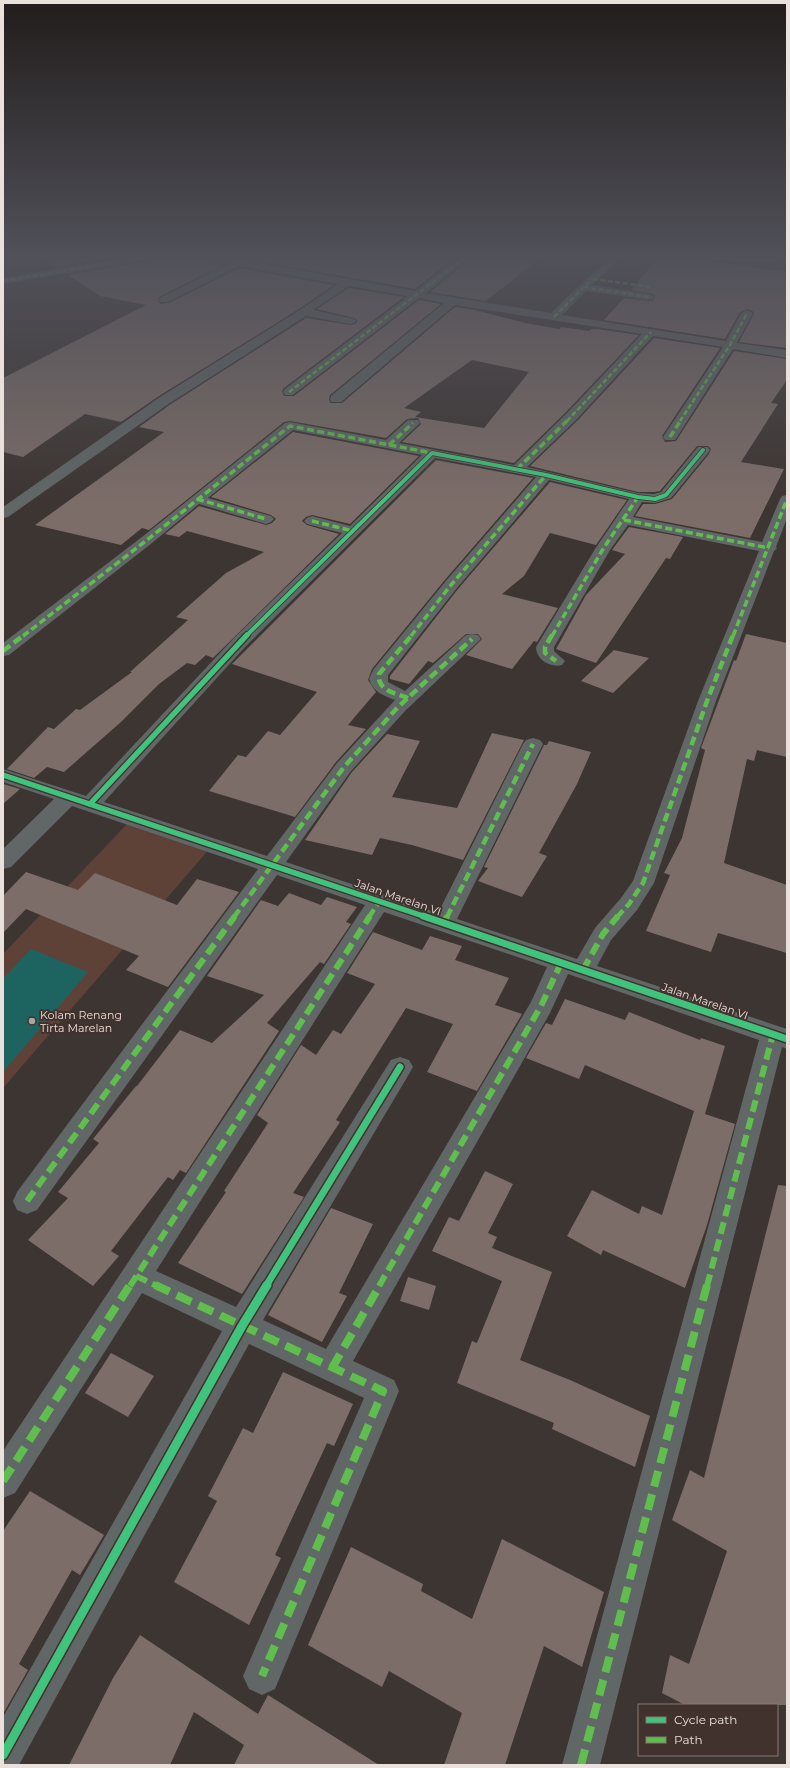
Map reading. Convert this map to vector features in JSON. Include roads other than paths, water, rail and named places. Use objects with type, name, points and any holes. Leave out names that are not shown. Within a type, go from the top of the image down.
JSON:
[{"type":"street","points":[[3,514],[165,400],[262,339]]},
{"type":"street","points":[[289,392],[359,339]]},
{"type":"street","points":[[336,399],[408,339]]},
{"type":"street","points":[[517,469],[577,410],[645,339]]},
{"type":"street","points":[[691,339],[787,354]]},
{"type":"street","points":[[670,437],[733,339]]},
{"type":"street","points":[[389,445],[412,424]]},
{"type":"street","points":[[3,651],[141,545],[290,426],[546,474],[638,497],[655,499],[666,495],[703,450]]},
{"type":"street","points":[[90,804],[240,643],[432,453]]},
{"type":"street","points":[[408,698],[383,688],[378,684],[377,679],[379,674],[421,624],[451,585],[504,525],[546,474]]},
{"type":"street","points":[[556,661],[545,653],[545,647],[603,549],[624,520],[638,497]]},
{"type":"street","points":[[197,499],[266,519]]},
{"type":"street","points":[[332,1368],[537,1013],[572,967],[603,934],[643,883],[707,701],[769,548],[787,499]]},
{"type":"street","points":[[624,520],[769,548]]},
{"type":"street","points":[[312,521],[353,531]]},
{"type":"street","points":[[27,1201],[344,767],[393,712],[472,639]]},
{"type":"street","points":[[444,923],[533,744]]},
{"type":"street","name":"Jalan Marelan VI","points":[[3,775],[780,1037]]},
{"type":"street","points":[[3,862],[69,797]]},
{"type":"street","points":[[3,1481],[379,902]]},
{"type":"street","points":[[581,1765],[780,1037]]},
{"type":"street","points":[[3,1755],[242,1326],[400,1067]]},
{"type":"street","points":[[136,1276],[383,1391],[262,1676]]},
{"type":"water","points":[[31,949],[88,972],[3,1072],[3,979]]},
{"type":"place","name":"Kolam Renang Tirta Marelan","points":[[32,1021]]}]
